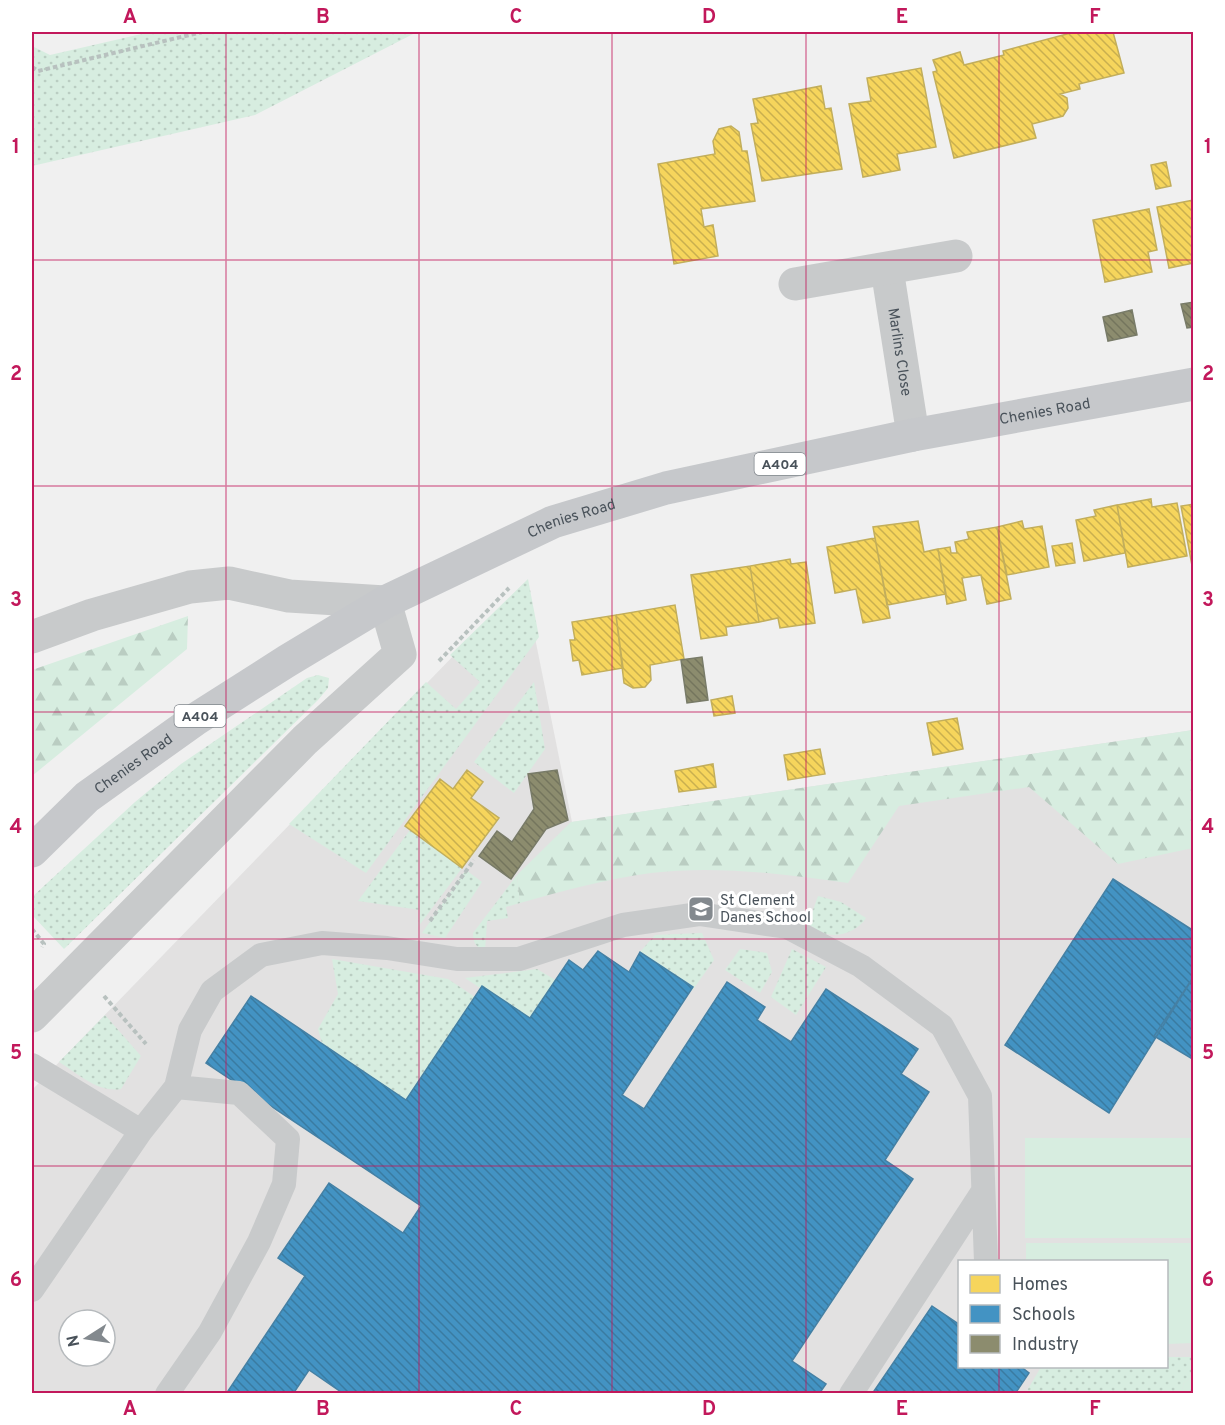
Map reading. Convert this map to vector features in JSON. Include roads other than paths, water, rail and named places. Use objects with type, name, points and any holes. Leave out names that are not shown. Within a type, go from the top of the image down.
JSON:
[{"type":"main road","name":"Chenies Road","points":[[32,851],[87,797],[196,719],[385,602],[553,522],[666,488],[913,435],[1194,384]]},
{"type":"street","points":[[795,284],[956,256]]},
{"type":"street","name":"Marlins Close","points":[[887,269],[913,435]]},
{"type":"street","points":[[32,637],[190,587],[229,583],[300,597],[385,602],[400,654],[305,740],[32,1016]]},
{"type":"lane","points":[[32,1290],[141,1131],[176,1087],[190,1030],[212,991],[261,956],[322,943],[409,951],[457,959],[519,959],[623,925],[699,914],[787,927],[861,966],[942,1026],[980,1096],[986,1260]]},
{"type":"lane","points":[[32,1065],[141,1131]]},
{"type":"lane","points":[[167,1394],[210,1332],[259,1242],[284,1184],[288,1138],[239,1093],[176,1087]]},
{"type":"lane","points":[[851,1394],[983,1191]]},
{"type":"place","name":"St Clement Danes School","points":[[701,909]]}]
